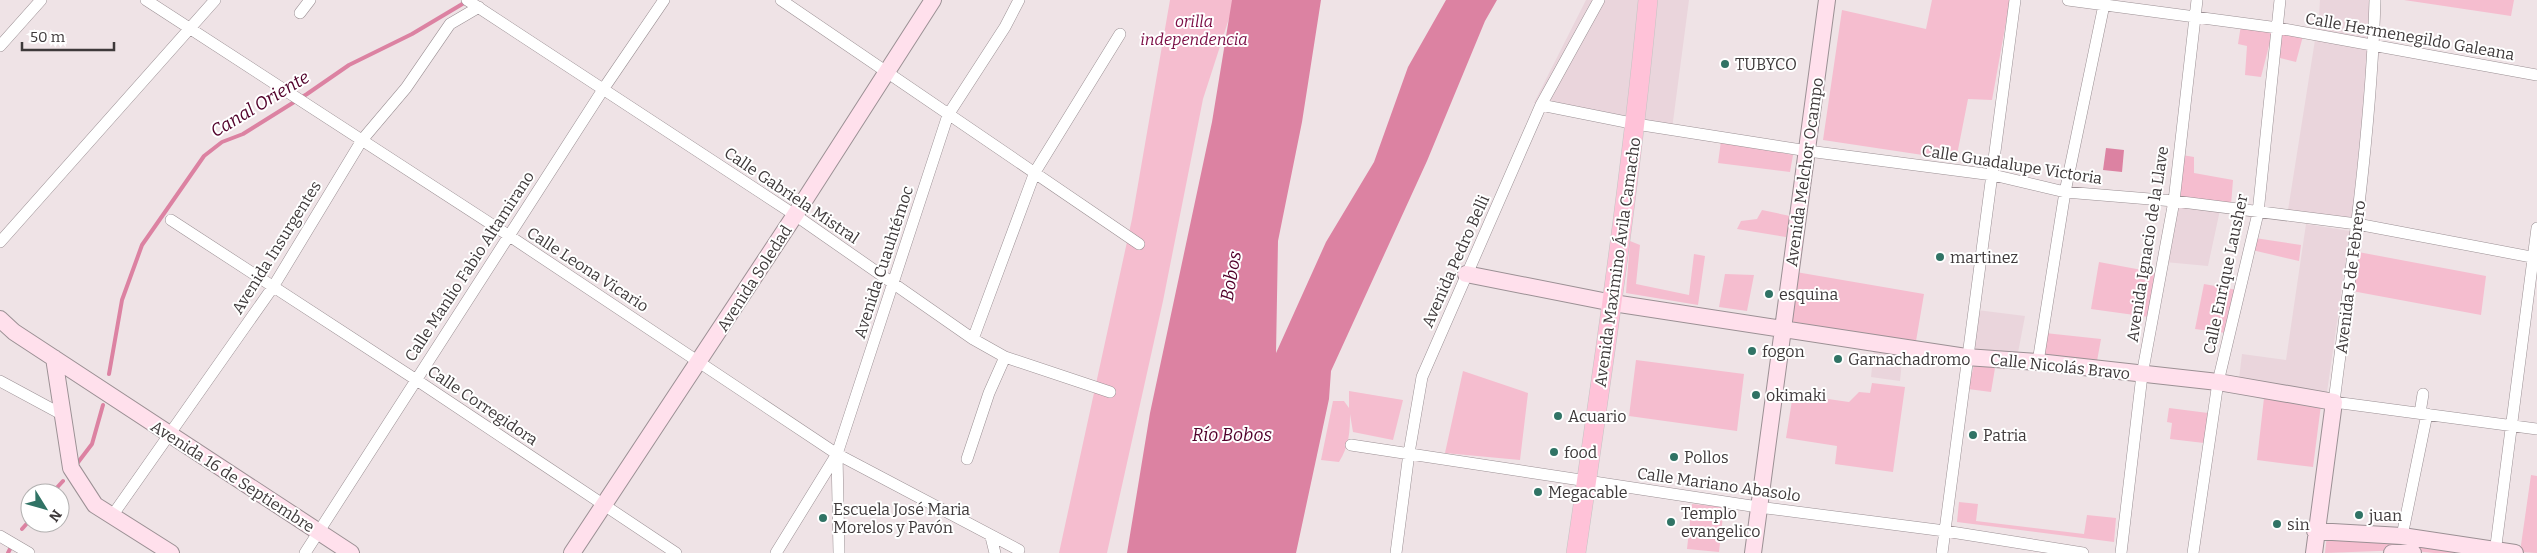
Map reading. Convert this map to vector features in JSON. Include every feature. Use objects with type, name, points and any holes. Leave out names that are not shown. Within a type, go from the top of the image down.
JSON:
[{"type":"main road","name":"Avenida Maximino Ávila Camacho","points":[[1576,553],[1613,303],[1636,124],[1648,0]]},
{"type":"street","points":[[0,46],[41,0]]},
{"type":"street","name":"Calle Leona Vicario","points":[[146,0],[508,235],[837,454],[991,537],[1019,550]]},
{"type":"street","points":[[0,242],[215,0]]},
{"type":"street","points":[[300,13],[310,0]]},
{"type":"street","name":"Calle Gabriela Mistral","points":[[467,0],[604,88],[795,215],[973,339],[1005,357],[1110,392]]},
{"type":"street","name":"Calle Manlio Fabio Altamirano","points":[[305,553],[508,235],[664,0]]},
{"type":"street","points":[[781,0],[1139,244]]},
{"type":"street","name":"Avenida Soledad","points":[[572,553],[795,215],[933,0]]},
{"type":"street","name":"Avenida Cuauhtémoc","points":[[839,553],[837,454],[948,115],[1005,27],[1019,0]]},
{"type":"street","name":"Avenida Pedro Belli","points":[[1396,553],[1409,453],[1422,377],[1541,105],[1599,0]]},
{"type":"street","name":"Avenida Melchor Ocampo","points":[[1753,553],[1827,0]]},
{"type":"street","points":[[1942,553],[1966,357],[1993,176],[2015,0]]},
{"type":"street","name":"Calle Hermenegildo Galeana","points":[[2068,0],[2105,2],[2278,28],[2537,75]]},
{"type":"street","name":"Avenida Ignacio de la Llave","points":[[2121,553],[2142,375],[2174,201],[2197,0]]},
{"type":"street","name":"Calle Enrique Lausher","points":[[2193,553],[2218,382],[2258,213],[2280,0]]},
{"type":"street","name":"Avenida 5 de Febrero","points":[[2314,553],[2315,531],[2357,224],[2373,46],[2375,0]]},
{"type":"street","points":[[2038,362],[2065,192],[2105,2]]},
{"type":"street","name":"Avenida Insurgentes","points":[[112,516],[273,288],[362,140],[406,88],[450,24],[479,7]]},
{"type":"street","points":[[973,339],[1035,172],[1120,34]]},
{"type":"street","name":"Calle Guadalupe Victoria","points":[[1541,105],[1636,124],[1808,151],[1993,176],[2065,192],[2174,201],[2357,224],[2535,257]]},
{"type":"street","name":"Calle Corregidora","points":[[171,220],[415,379],[676,553]]},
{"type":"street","points":[[2495,552],[2535,257],[2537,228]]},
{"type":"street","name":"Calle Nicolás Bravo","points":[[1466,274],[1613,303],[1966,357],[2038,362],[2218,382],[2334,402],[2537,429]]},
{"type":"street","name":"Avenida 16 de Septiembre","points":[[0,319],[14,332],[351,553]]},
{"type":"street","points":[[967,459],[989,394],[1005,357]]},
{"type":"street","points":[[54,358],[71,468],[95,505],[171,553]]},
{"type":"street","points":[[0,381],[63,415]]},
{"type":"street","points":[[2402,536],[2424,413],[2423,394]]},
{"type":"street","name":"Calle Mariano Abasolo","points":[[1351,445],[1586,482],[1758,507],[1945,531],[2083,553]]},
{"type":"street","points":[[776,553],[837,454]]},
{"type":"street","points":[[2315,531],[2402,536],[2495,552],[2515,553]]},
{"type":"street","points":[[0,536],[29,553]]},
{"type":"street","points":[[991,537],[995,553]]},
{"type":"street","points":[[2392,553],[2413,553]]},
{"type":"shaded area","points":[[1586,0],[1645,0],[1633,120],[1534,103]]},
{"type":"shaded area","points":[[1651,0],[1689,0],[1672,129],[1638,123]]},
{"type":"shaded area","points":[[2320,0],[2370,0],[2369,41],[2318,30]]},
{"type":"shaded area","points":[[2315,40],[2369,50],[2352,218],[2288,210]]},
{"type":"shaded area","points":[[2176,204],[2220,210],[2208,266],[2165,262]]},
{"type":"shaded area","points":[[2306,224],[2350,231],[2327,392],[2239,379],[2242,354],[2286,360]]},
{"type":"shaded area","points":[[1977,310],[2025,316],[2017,358],[1969,354]]},
{"type":"shaded area","points":[[1874,348],[1903,352],[1900,381],[1871,377]]},
{"type":"green space","name":"orilla independencia","points":[[1170,0],[1235,0],[1203,99],[1163,301],[1107,553],[1059,553],[1132,219]]},
{"type":"green space","points":[[1932,0],[2010,0],[1992,100],[1968,99],[1956,160],[1823,140],[1842,10],[1926,29]]},
{"type":"green space","points":[[2404,0],[2514,0],[2511,16]]},
{"type":"green space","points":[[2241,25],[2273,30],[2261,77],[2245,75],[2247,46],[2238,44]]},
{"type":"green space","points":[[2279,31],[2303,36],[2296,62],[2276,57]]},
{"type":"green space","points":[[1721,141],[1793,155],[1790,172],[1718,163]]},
{"type":"green space","points":[[2182,155],[2194,157],[2194,173],[2233,180],[2231,205],[2179,196]]},
{"type":"green space","points":[[1762,210],[1790,216],[1786,237],[1737,229],[1741,221],[1757,219]]},
{"type":"green space","points":[[2255,238],[2301,245],[2299,261],[2252,250]]},
{"type":"green space","points":[[1630,241],[1640,245],[1636,284],[1689,295],[1694,254],[1705,256],[1698,305],[1626,293]]},
{"type":"green space","points":[[2353,251],[2486,276],[2481,315],[2352,291]]},
{"type":"green space","points":[[2099,262],[2158,273],[2149,317],[2091,309]]},
{"type":"green space","points":[[1796,272],[1924,294],[1915,347],[1787,326]]},
{"type":"green space","points":[[1725,274],[1754,275],[1747,311],[1719,307]]},
{"type":"green space","points":[[2204,284],[2237,290],[2226,333],[2195,329]]},
{"type":"green space","points":[[2045,333],[2101,339],[2097,361],[2041,356]]},
{"type":"green space","points":[[1636,360],[1744,374],[1737,431],[1629,416]]},
{"type":"green space","points":[[1974,365],[1995,368],[1991,392],[1968,389]]},
{"type":"green space","points":[[1463,371],[1528,393],[1520,460],[1445,453]]},
{"type":"green space","points":[[1872,383],[1905,387],[1893,472],[1835,464],[1837,446],[1786,438],[1793,394],[1849,402],[1859,392],[1870,393]]},
{"type":"green space","points":[[1349,391],[1403,400],[1393,440],[1353,432],[1350,414],[1348,439],[1339,462],[1321,460],[1333,401],[1344,401],[1349,408]]},
{"type":"green space","points":[[2264,398],[2321,405],[2313,467],[2257,460]]},
{"type":"green space","points":[[2169,408],[2208,413],[2204,443],[2170,439],[2172,423],[2167,422]]},
{"type":"green space","points":[[2531,475],[2537,476],[2537,553],[2520,552]]},
{"type":"green space","points":[[1959,502],[1978,504],[1976,521],[2084,534],[2087,515],[2116,518],[2114,542],[1957,522]]},
{"type":"green space","points":[[1692,504],[1724,507],[1719,552],[1687,549]]},
{"type":"green space","points":[[2327,535],[2493,553],[2434,553],[2405,550],[2325,553]]},
{"type":"water","name":"Río Bobos","points":[[1232,0],[1321,0],[1302,122],[1278,241],[1276,353],[1326,242],[1374,162],[1408,67],[1446,0],[1497,0],[1485,21],[1427,161],[1331,371],[1329,399],[1296,553],[1127,553],[1150,413],[1212,122]]},
{"type":"water","points":[[2106,148],[2124,150],[2122,172],[2103,170]]},
{"type":"waterway","name":"Canal Oriente","points":[[109,374],[122,300],[142,245],[204,156],[222,142],[243,134],[349,65],[412,34],[464,3]]},
{"type":"waterway","name":"Canal Oriente","points":[[76,465],[92,444],[103,405]]},
{"type":"waterway","name":"Canal Oriente","points":[[8,553],[10,549]]},
{"type":"place","name":"TUBYCO","points":[[1725,64]]},
{"type":"place","name":"martinez","points":[[1940,257]]},
{"type":"place","name":"esquina","points":[[1769,294]]},
{"type":"place","name":"fogon","points":[[1752,351]]},
{"type":"place","name":"Garnachadromo","points":[[1838,359]]},
{"type":"place","name":"okimaki","points":[[1756,395]]},
{"type":"place","name":"Acuario","points":[[1558,416]]},
{"type":"place","name":"Patria","points":[[1973,435]]},
{"type":"place","name":"food","points":[[1554,452]]},
{"type":"place","name":"Pollos","points":[[1674,457]]},
{"type":"place","name":"Megacable","points":[[1538,492]]},
{"type":"place","name":"juan","points":[[2359,515]]},
{"type":"place","name":"Escuela José Maria Morelos y Pavón","points":[[823,518]]},
{"type":"place","name":"Templo evangelico","points":[[1671,522]]},
{"type":"place","name":"sin","points":[[2277,524]]},
{"type":"water label","name":"Bobos","points":[[1231,276]]}]
